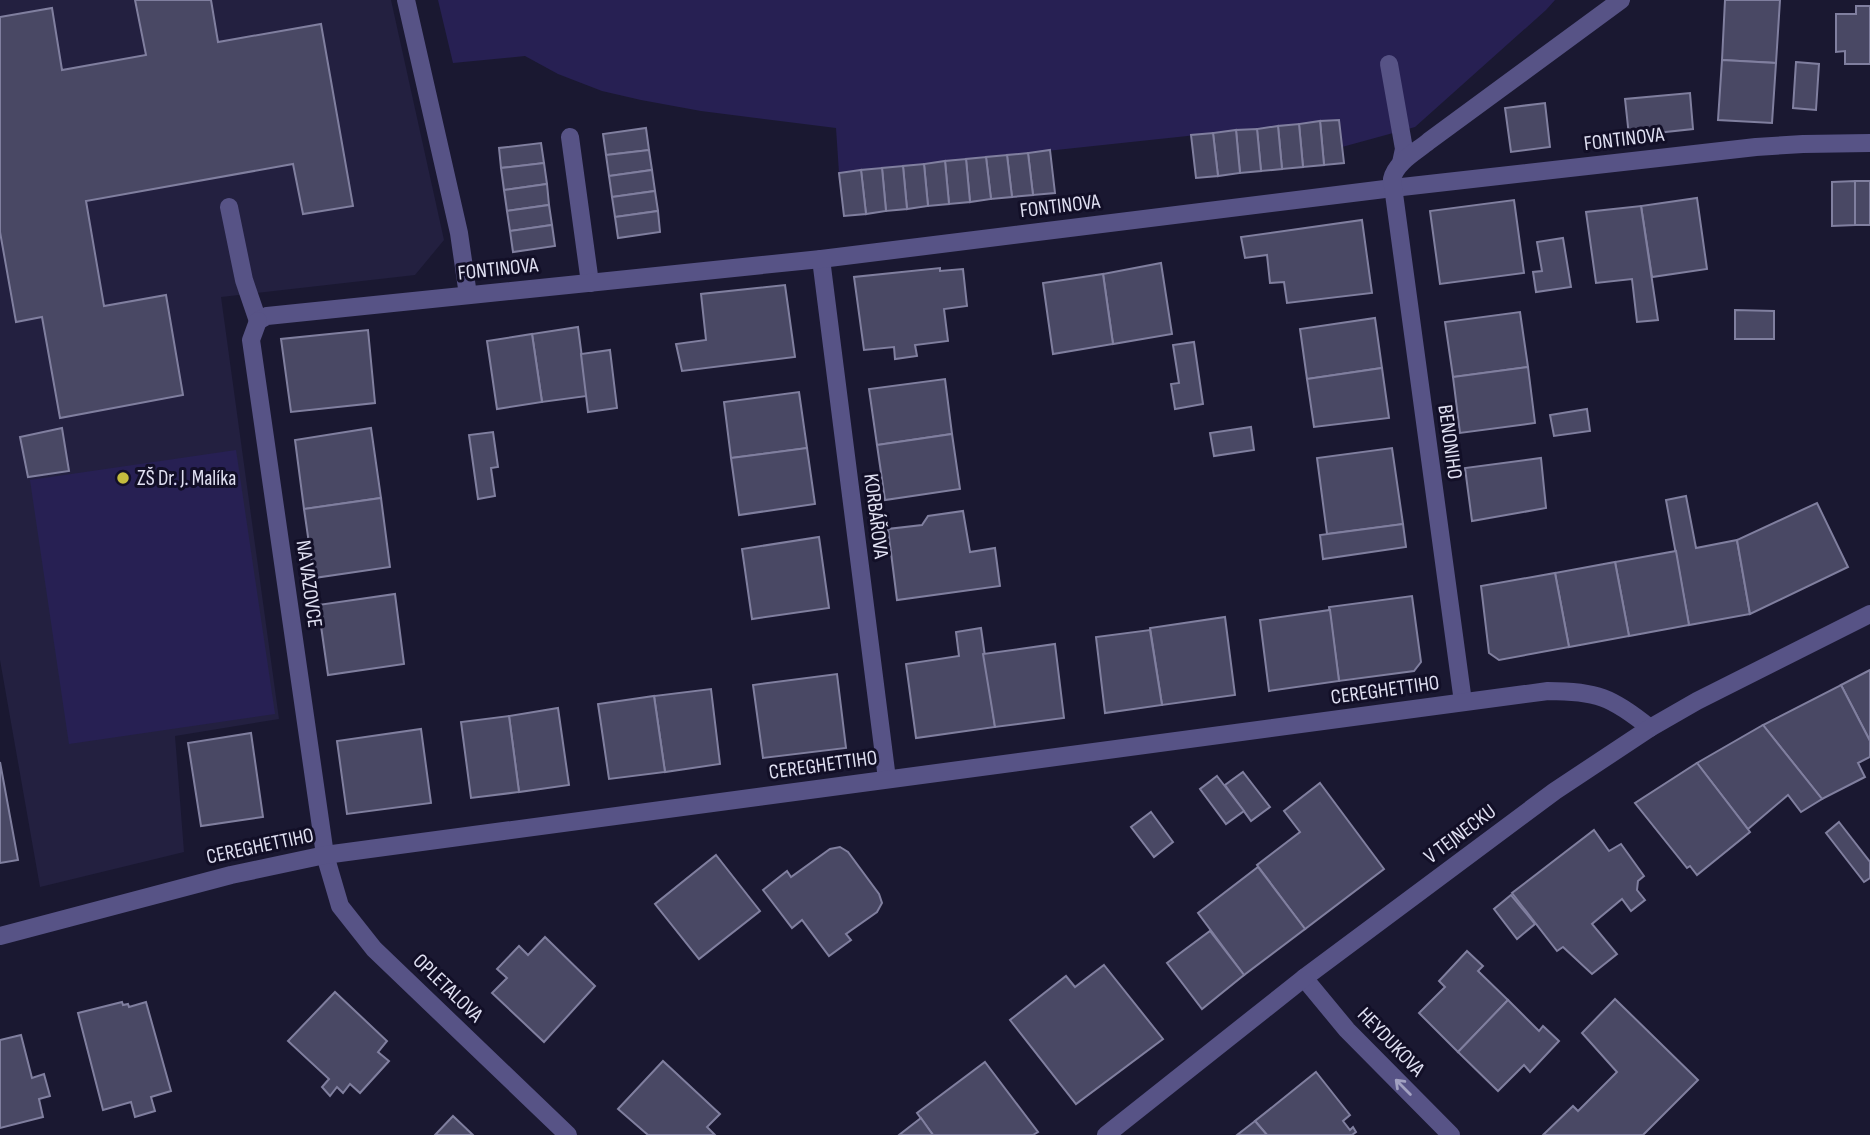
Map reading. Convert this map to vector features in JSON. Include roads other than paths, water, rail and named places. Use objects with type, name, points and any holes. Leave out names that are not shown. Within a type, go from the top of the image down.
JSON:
[{"type":"street","points":[[406,0],[458,233],[468,295]]},
{"type":"street","points":[[1393,188],[1394,170],[1401,163],[1621,0]]},
{"type":"street","points":[[1389,64],[1404,149],[1401,163]]},
{"type":"street","points":[[570,137],[590,283]]},
{"type":"street","name":"FONTINOVA","points":[[258,321],[267,316],[821,259],[1393,188],[1756,147],[1870,143]]},
{"type":"street","name":"BENONIHO","points":[[1393,188],[1463,702]]},
{"type":"street","points":[[229,207],[244,280],[258,321]]},
{"type":"street","name":"KORBÁŘOVA","points":[[821,259],[887,779]]},
{"type":"street","name":"NA VAZOVCE","points":[[258,321],[251,340],[325,855]]},
{"type":"street","name":"V TEJNECKU","points":[[1105,1135],[1304,978],[1555,791],[1650,728],[1747,674],[1870,614]]},
{"type":"street","name":"CEREGHETTIHO","points":[[0,936],[231,875],[325,855],[1548,691],[1574,691],[1612,700],[1650,728]]},
{"type":"street","name":"OPLETALOVA","points":[[325,855],[340,906],[374,949],[568,1135]]},
{"type":"street","name":"HEYDUKOVA","points":[[1304,978],[1347,1030],[1451,1135]]},
{"type":"place","name":"ZŠ Dr. J. Malíka","points":[[123,478]]}]
